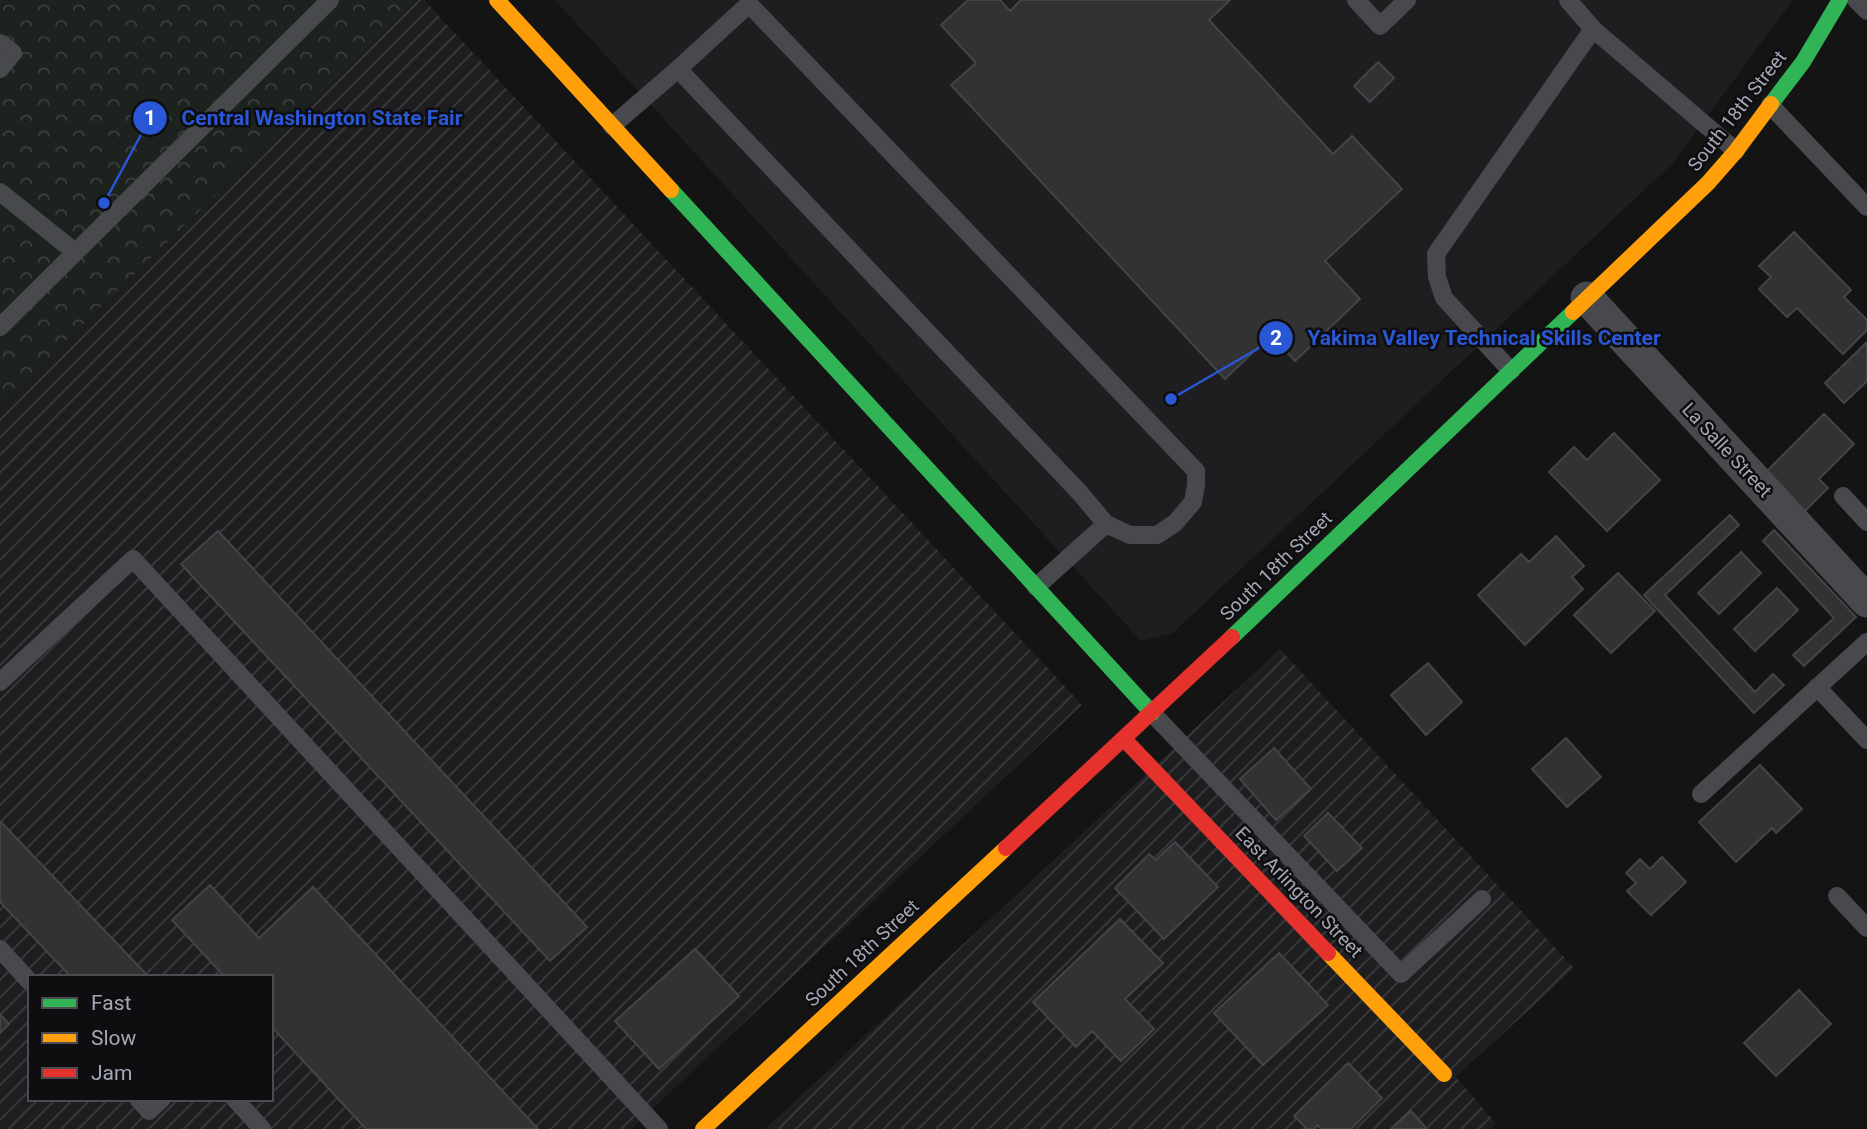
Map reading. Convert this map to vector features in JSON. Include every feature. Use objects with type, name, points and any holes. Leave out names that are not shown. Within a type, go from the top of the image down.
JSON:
[{"type":"street","points":[[497,0],[1152,713]]},
{"type":"street","name":"South 18th Street","points":[[703,1129],[1152,713],[1708,183],[1736,151],[1803,62],[1840,0]]},
{"type":"street","name":"La Salle Street","points":[[1587,298],[1867,601]]},
{"type":"street","name":"East Arlington Street","points":[[1124,739],[1387,987],[1444,1074]]},
{"type":"lane","points":[[0,327],[330,0]]},
{"type":"lane","points":[[1356,0],[1380,26],[1407,0]]},
{"type":"lane","points":[[1568,0],[1593,29],[1736,151]]},
{"type":"lane","points":[[1856,0],[1867,10]]},
{"type":"lane","points":[[612,126],[751,2],[1196,471],[1193,502],[1175,523],[1157,536],[1130,535],[1106,524],[1080,493],[678,69]]},
{"type":"lane","points":[[1511,371],[1444,298],[1437,277],[1436,254],[1593,29]]},
{"type":"lane","points":[[0,43],[13,54],[0,69]]},
{"type":"lane","points":[[1770,105],[1867,207]]},
{"type":"lane","points":[[0,192],[75,252]]},
{"type":"lane","points":[[1843,496],[1867,522]]},
{"type":"lane","points":[[1036,587],[1106,524]]},
{"type":"lane","points":[[0,682],[133,559],[659,1129]]},
{"type":"lane","points":[[1702,794],[1867,642]]},
{"type":"lane","points":[[1817,687],[1867,740]]},
{"type":"lane","points":[[1152,713],[1387,987],[1482,900]]},
{"type":"lane","points":[[1837,896],[1867,928]]},
{"type":"lane","points":[[0,950],[28,980]]},
{"type":"lane","points":[[140,1101],[149,1111],[160,1101]]},
{"type":"lane","points":[[237,1101],[262,1129]]},
{"type":"shaded area","points":[[416,0],[424,0],[1082,705],[631,1129],[0,1129],[0,405]]},
{"type":"shaded area","points":[[555,0],[1793,0],[1672,164],[1173,633],[1141,641]]},
{"type":"shaded area","points":[[1280,649],[1574,968],[1456,1077],[1496,1123],[1490,1129],[765,1129]]},
{"type":"green space","points":[[0,0],[416,0],[0,405]]},
{"type":"building","points":[[968,0],[1000,0],[1010,11],[1021,0],[1230,0],[1209,20],[1333,154],[1352,136],[1402,189],[1325,261],[1360,299],[1295,361],[1271,335],[1225,379],[951,85],[976,63],[941,25]]},
{"type":"building","points":[[1378,62],[1394,78],[1370,102],[1354,86]]},
{"type":"building","points":[[1794,232],[1851,290],[1844,297],[1867,320],[1867,330],[1843,354],[1797,308],[1787,317],[1759,289],[1771,277],[1759,266]]},
{"type":"building","points":[[1867,342],[1867,381],[1844,403],[1825,383]]},
{"type":"building","points":[[1824,414],[1854,444],[1819,479],[1828,488],[1802,514],[1763,475]]},
{"type":"building","points":[[1614,433],[1660,480],[1607,531],[1549,472],[1574,447],[1587,460]]},
{"type":"building","points":[[1730,515],[1739,525],[1665,595],[1755,692],[1773,674],[1784,685],[1754,713],[1644,595]]},
{"type":"building","points":[[1774,530],[1856,617],[1804,666],[1793,655],[1834,618],[1763,541]]},
{"type":"building","points":[[218,531],[587,927],[550,961],[181,564]]},
{"type":"building","points":[[1556,536],[1584,566],[1572,577],[1583,589],[1525,645],[1478,595],[1521,554],[1529,562]]},
{"type":"building","points":[[1741,552],[1761,573],[1719,614],[1698,593]]},
{"type":"building","points":[[1618,573],[1655,611],[1611,653],[1574,615]]},
{"type":"building","points":[[1777,588],[1798,610],[1755,651],[1734,629]]},
{"type":"building","points":[[1428,663],[1462,702],[1426,735],[1391,695]]},
{"type":"building","points":[[1566,738],[1601,777],[1567,807],[1532,769]]},
{"type":"building","points":[[1274,748],[1311,789],[1276,820],[1240,779]]},
{"type":"building","points":[[1760,765],[1802,809],[1776,833],[1772,828],[1736,862],[1699,822]]},
{"type":"building","points":[[1328,813],[1362,848],[1337,871],[1304,836]]},
{"type":"building","points":[[1,822],[147,975],[69,975],[0,902]]},
{"type":"building","points":[[1175,842],[1218,887],[1164,939],[1115,888],[1149,854],[1156,860]]},
{"type":"building","points":[[1662,857],[1686,882],[1651,915],[1627,891],[1636,883],[1626,873],[1640,859],[1650,869]]},
{"type":"building","points":[[210,885],[259,938],[313,887],[538,1129],[366,1129],[273,1028],[273,975],[223,975],[172,920]]},
{"type":"building","points":[[1120,919],[1163,963],[1125,999],[1154,1029],[1121,1061],[1092,1031],[1076,1047],[1033,1002]]},
{"type":"building","points":[[695,949],[739,996],[659,1069],[615,1021]]},
{"type":"building","points":[[1279,953],[1328,1005],[1263,1065],[1214,1013]]},
{"type":"building","points":[[1799,990],[1831,1024],[1776,1076],[1744,1043]]},
{"type":"building","points":[[0,1014],[9,1024],[0,1033]]},
{"type":"building","points":[[1348,1063],[1382,1098],[1351,1129],[1321,1129],[1318,1125],[1314,1129],[1307,1129],[1294,1116]]},
{"type":"building","points":[[1411,1111],[1427,1129],[1391,1129]]},
{"type":"traffic: fast","points":[[1771,104],[1803,62],[1840,0]]},
{"type":"traffic: fast","points":[[671,190],[1152,713]]},
{"type":"traffic: fast","points":[[1232,637],[1573,312]]},
{"type":"traffic: slow","points":[[497,0],[671,190]]},
{"type":"traffic: slow","points":[[1573,312],[1708,183],[1771,104]]},
{"type":"traffic: slow","points":[[703,1129],[1006,848]]},
{"type":"traffic: slow","points":[[1328,953],[1444,1074]]},
{"type":"traffic: jam","points":[[1006,848],[1232,637]]},
{"type":"traffic: jam","points":[[1124,739],[1328,953]]},
{"type":"place","name":"Central Washington State Fair","points":[[104,203]]},
{"type":"place","name":"Yakima Valley Technical Skills Center","points":[[1171,399]]}]
